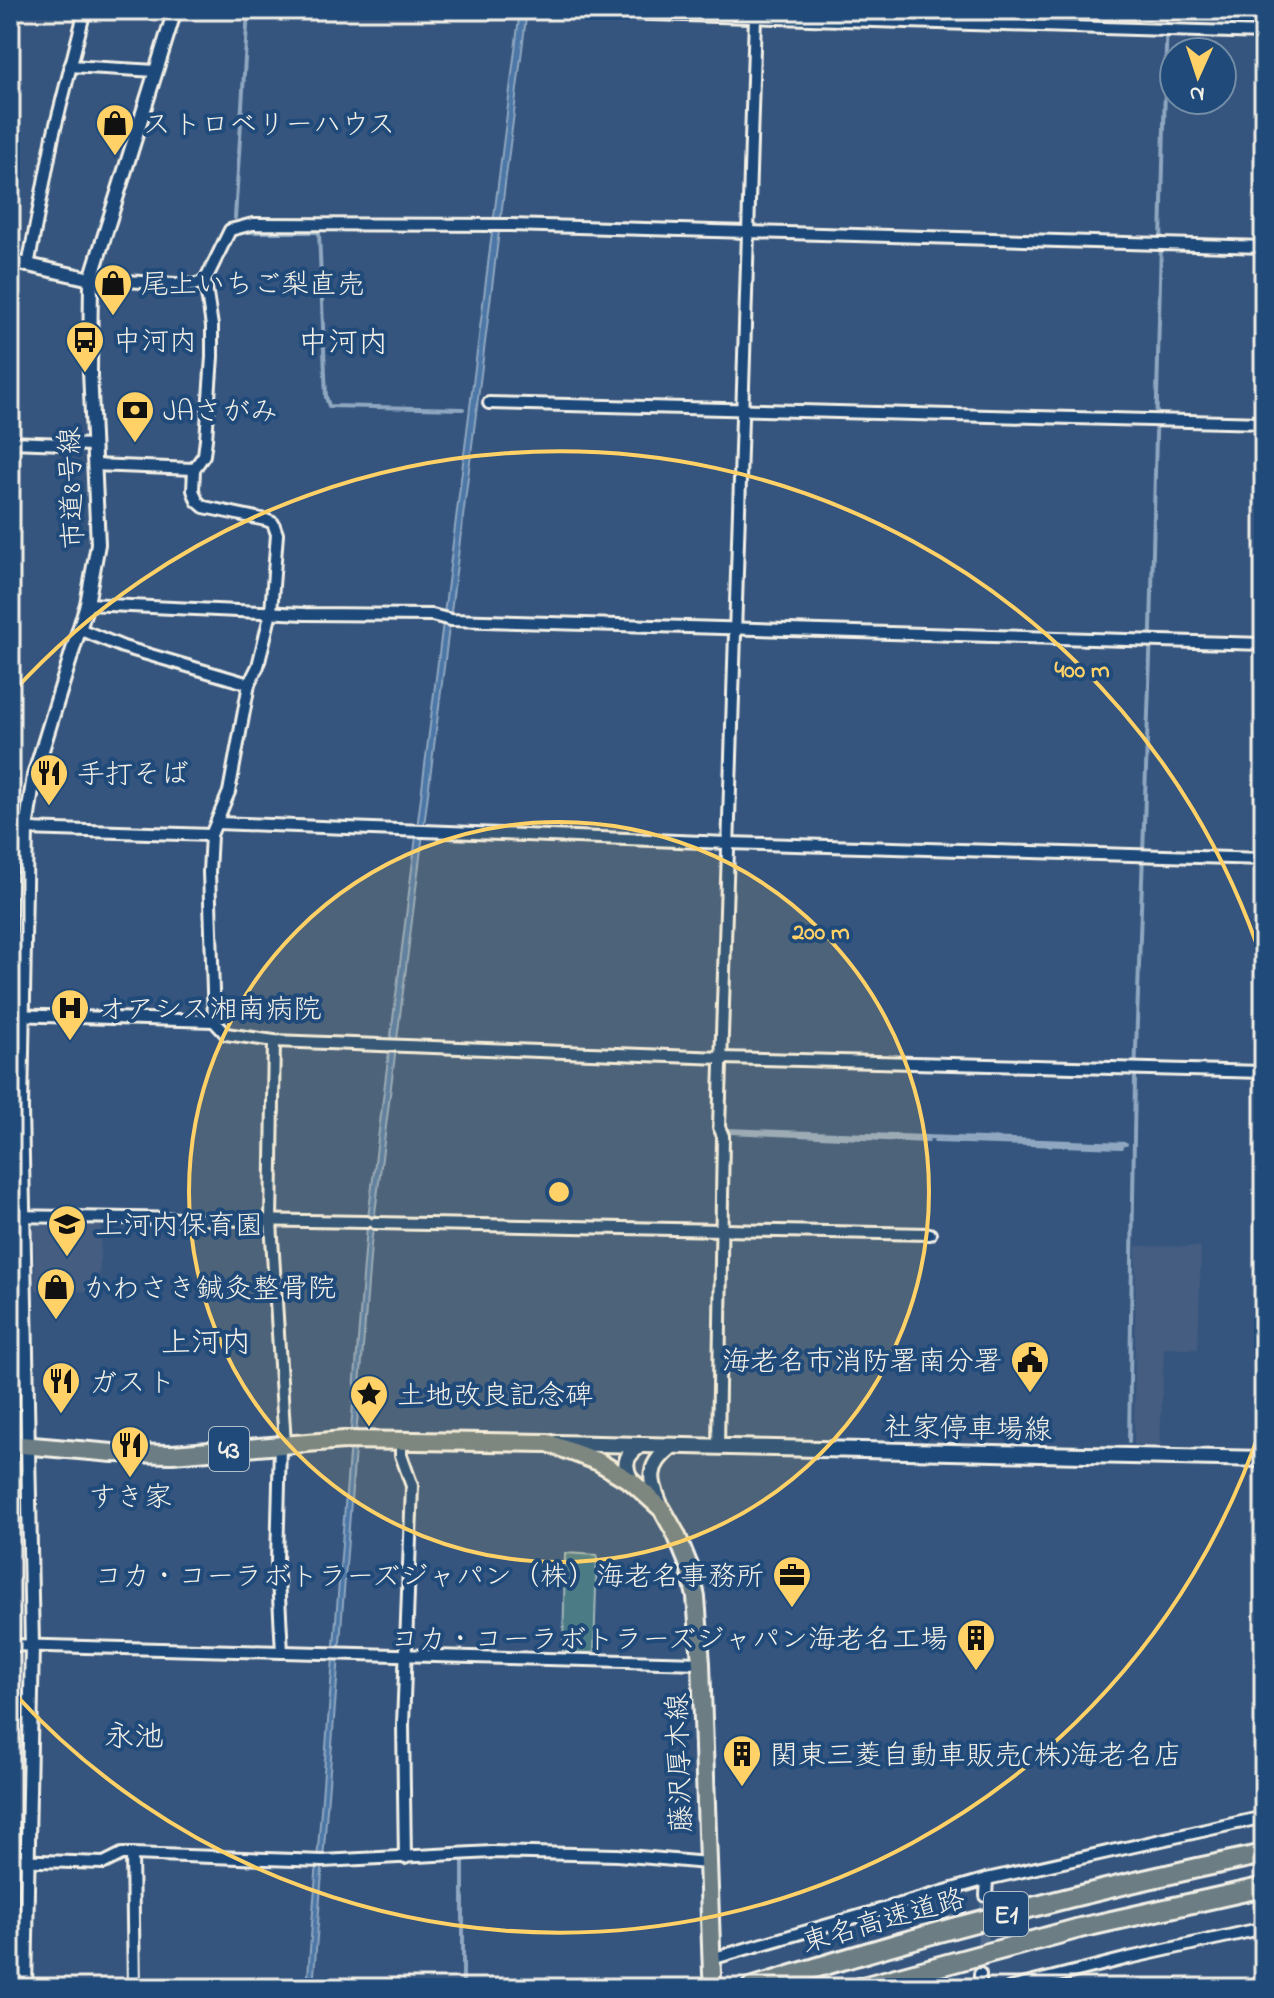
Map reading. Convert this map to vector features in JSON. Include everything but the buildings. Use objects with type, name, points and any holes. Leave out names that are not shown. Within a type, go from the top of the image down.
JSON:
[{"type":"highway","name":"東名高速道路","points":[[751,1988],[972,1922],[1264,1854]]},
{"type":"highway","name":"E1","points":[[859,1988],[964,1958],[1264,1887]]},
{"type":"highway","points":[[1180,1906],[1264,1896]]},
{"type":"main road","name":"藤沢厚木線","points":[[10,1444],[172,1454],[351,1440],[548,1443],[588,1457],[632,1482],[662,1509],[676,1534],[689,1566],[696,1597],[711,1966]]},
{"type":"main road","name":"社家停車場線","points":[[548,1443],[1264,1459]]},
{"type":"main road","points":[[632,1482],[625,1461],[639,1446]]},
{"type":"main road","points":[[662,1509],[652,1474],[656,1461],[671,1447]]},
{"type":"street","points":[[28,266],[53,136],[85,10]]},
{"type":"street","name":"市道8号線","points":[[25,1988],[32,1645],[17,1216],[16,1015],[26,829],[38,764],[87,604],[98,544],[90,371],[91,279],[175,10]]},
{"type":"street","points":[[522,10],[1264,33]]},
{"type":"street","points":[[718,1448],[723,1136],[719,1127],[755,17]]},
{"type":"street","points":[[70,66],[156,71]]},
{"type":"street","points":[[1264,247],[496,225],[241,226],[230,230],[224,239],[205,281],[212,326],[210,387],[204,455],[194,469],[195,495],[204,507],[266,520],[277,528],[271,612],[258,666],[249,684],[229,792],[211,835],[209,872],[214,1021],[226,1034],[274,1041],[394,1046],[1264,1072]]},
{"type":"street","points":[[10,261],[91,279],[193,285],[205,281]]},
{"type":"street","points":[[489,403],[1264,423]]},
{"type":"street","points":[[10,442],[93,445]]},
{"type":"street","points":[[94,465],[194,469]]},
{"type":"street","points":[[87,604],[432,615],[447,620],[1264,644]]},
{"type":"street","points":[[79,629],[123,647],[249,684]]},
{"type":"street","points":[[217,823],[728,843],[1264,859]]},
{"type":"street","points":[[26,829],[211,835]]},
{"type":"street","points":[[16,1015],[214,1021]]},
{"type":"street","points":[[274,1041],[271,1222],[283,1444],[277,1560],[282,1652]]},
{"type":"street","points":[[17,1216],[930,1234]]},
{"type":"street","points":[[401,1440],[401,1455],[412,1486],[404,1656],[405,1858]]},
{"type":"street","points":[[10,1645],[701,1663]]},
{"type":"street","points":[[711,1966],[987,1879],[1264,1817]]},
{"type":"street","points":[[10,1860],[104,1863],[122,1854],[132,1854],[320,1861],[492,1852],[617,1855],[707,1863]]},
{"type":"street","points":[[132,1854],[134,1988]]},
{"type":"street","points":[[986,1896],[987,1879]]},
{"type":"street","points":[[1010,1988],[1264,1928]]},
{"type":"street","points":[[980,1974],[980,1988]]},
{"type":"shaded area","points":[[520,10],[527,10],[371,1245],[313,1988],[307,1988],[367,1226]]},
{"type":"shaded area","name":"上河内保育園","points":[[33,1225],[101,1225],[99,1292],[36,1290]]},
{"type":"shaded area","points":[[1136,1246],[1201,1247],[1198,1349],[1164,1348],[1160,1446],[1134,1445]]},
{"type":"green space","points":[[565,1553],[597,1555],[594,1654],[563,1653]]},
{"type":"waterway","points":[[235,218],[248,10]]},
{"type":"waterway","points":[[1129,1442],[1135,1077],[1151,629],[1167,10]]},
{"type":"waterway","points":[[247,232],[319,232],[326,397],[329,406],[463,409]]},
{"type":"waterway","points":[[728,709],[730,640]]},
{"type":"waterway","points":[[714,1128],[718,1138],[716,1225]]},
{"type":"waterway","points":[[726,1130],[1126,1144]]},
{"type":"waterway","points":[[729,1132],[928,1141]]},
{"type":"waterway","points":[[935,1141],[1122,1147]]},
{"type":"waterway","points":[[463,1861],[463,1988]]},
{"type":"tunnel","points":[[980,1974],[986,1896]]},
{"type":"place","name":"ストロベリーハウス","points":[[115,157]]},
{"type":"place","name":"尾上いちご梨直売","points":[[113,317]]},
{"type":"place","name":"中河内","points":[[85,374]]},
{"type":"place","name":"JAさがみ","points":[[135,444]]},
{"type":"place","name":"手打そば","points":[[49,807]]},
{"type":"place","name":"オアシス湘南病院","points":[[70,1042]]},
{"type":"place","name":"上河内保育園","points":[[67,1258]]},
{"type":"place","name":"かわさき鍼灸整骨院","points":[[56,1321]]},
{"type":"place","name":"海老名市消防署南分署","points":[[1030,1394]]},
{"type":"place","name":"ガスト","points":[[61,1415]]},
{"type":"place","name":"土地改良記念碑","points":[[369,1428]]},
{"type":"place","name":"すき家","points":[[130,1479]]},
{"type":"place","name":"コカ・コーラボトラーズジャパン（株）海老名事務所","points":[[792,1609]]},
{"type":"place","name":"コカ・コーラボトラーズジャパン海老名工場","points":[[976,1672]]},
{"type":"place","name":"関東三菱自動車販売(株)海老名店","points":[[742,1788]]},
{"type":"district","name":"中河内","points":[[343,342]]},
{"type":"district","name":"上河内","points":[[206,1342]]},
{"type":"district","name":"永池","points":[[134,1736]]}]
